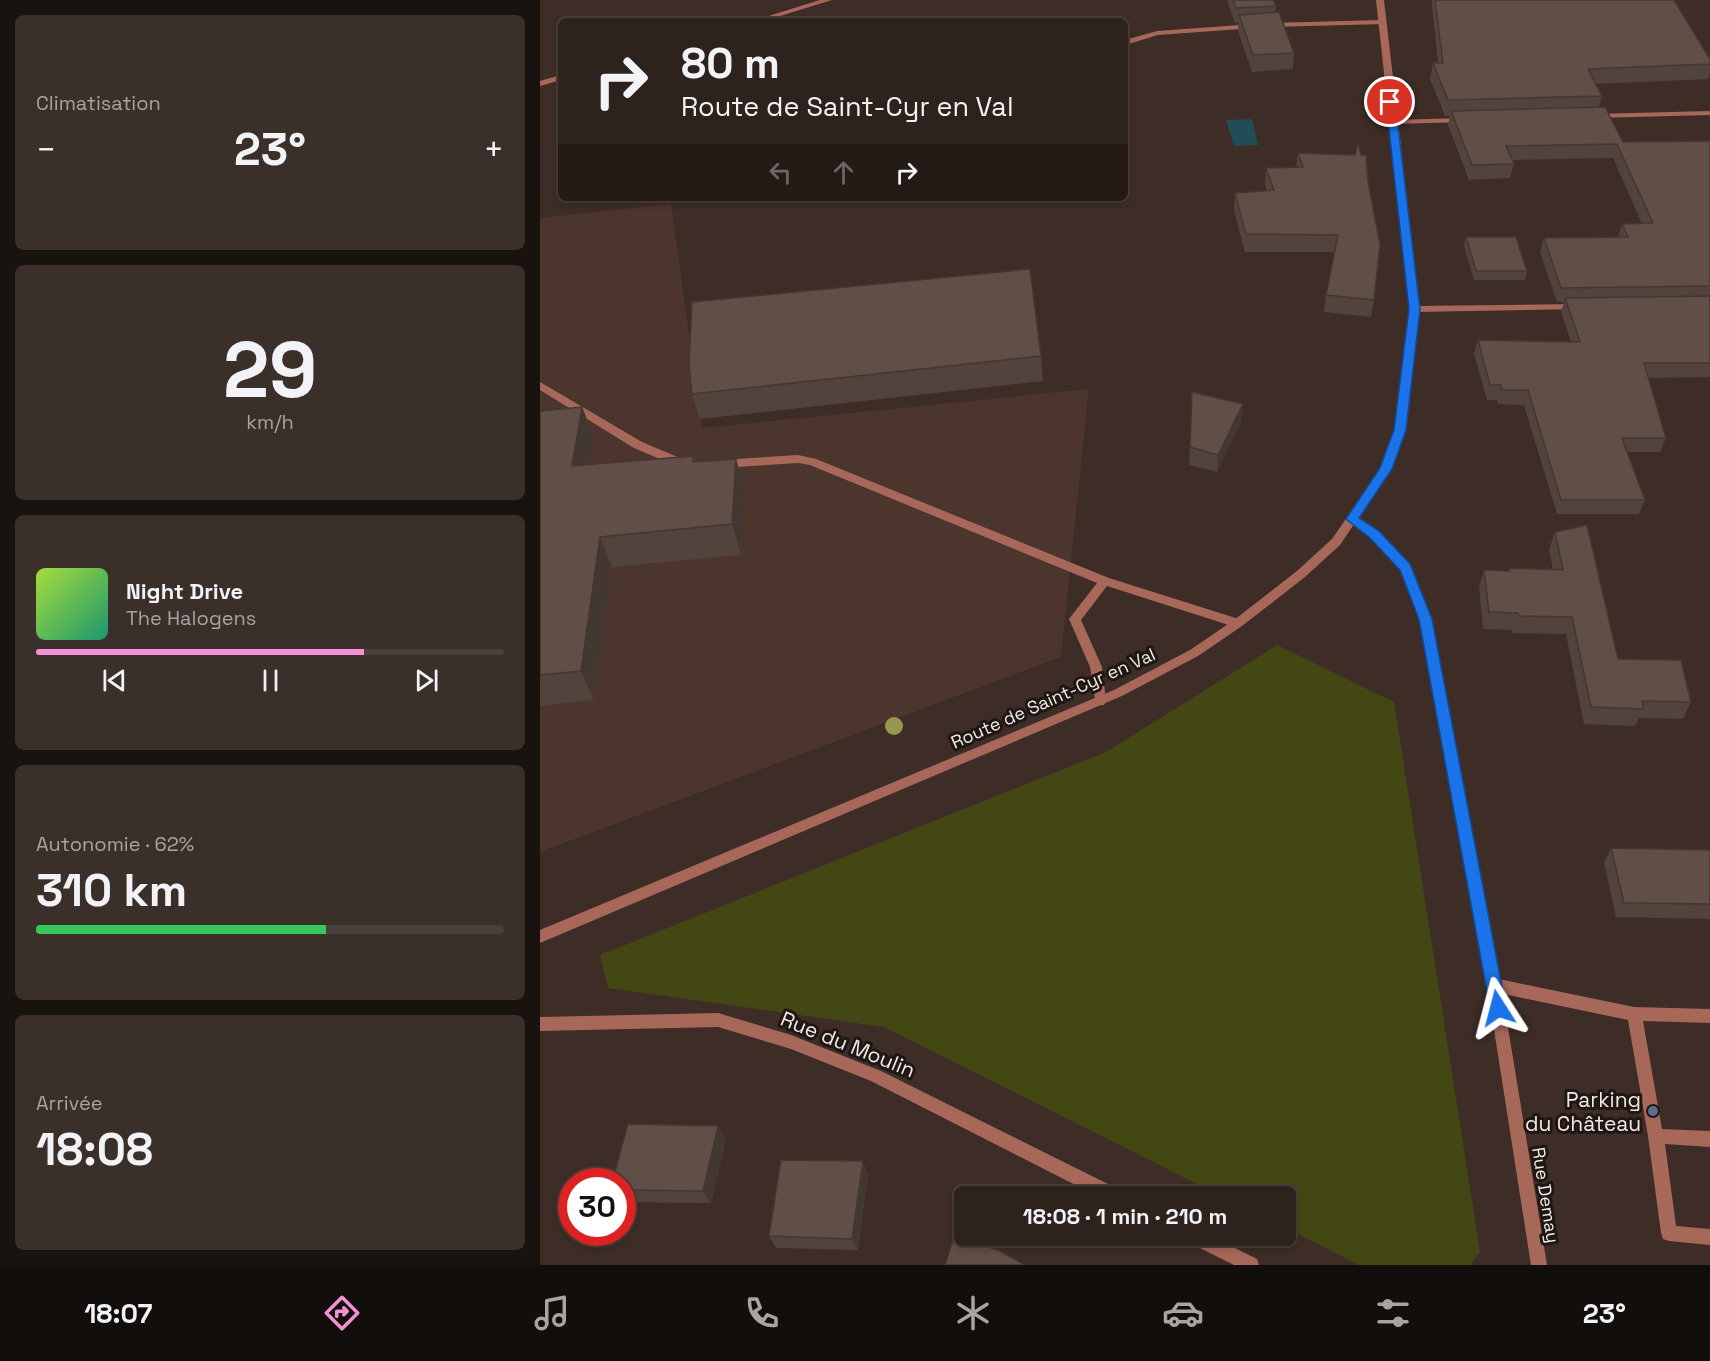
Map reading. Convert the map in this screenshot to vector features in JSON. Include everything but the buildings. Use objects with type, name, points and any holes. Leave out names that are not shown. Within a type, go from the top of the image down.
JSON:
[{"type":"street","points":[[766,18],[828,0]]},
{"type":"street","name":"Route de Saint-Cyr en Val","points":[[540,937],[1100,701],[1194,653],[1239,623],[1301,574],[1336,542],[1386,469],[1400,430],[1415,309],[1380,0]]},
{"type":"street","points":[[1128,42],[1157,33],[1268,25],[1382,22]]},
{"type":"street","points":[[540,84],[558,79]]},
{"type":"street","points":[[1581,116],[1710,113]]},
{"type":"street","points":[[1393,122],[1475,119]]},
{"type":"street","points":[[1415,309],[1590,307]]},
{"type":"street","points":[[540,385],[638,445],[682,464],[705,465],[798,459],[812,462],[1105,581],[1239,623]]},
{"type":"street","name":"Rue Demay","points":[[1352,519],[1375,535],[1405,567],[1425,619],[1494,985],[1539,1265]]},
{"type":"street","points":[[1100,701],[1096,667],[1075,619],[1105,581]]},
{"type":"street","points":[[1494,985],[1634,1014],[1710,1016]]},
{"type":"street","points":[[1634,1014],[1656,1136],[1669,1233],[1710,1237]]},
{"type":"street","name":"Rue du Moulin","points":[[540,1023],[718,1020],[791,1042],[876,1076],[1094,1186]]},
{"type":"street","points":[[1656,1136],[1710,1139]]},
{"type":"street","points":[[1214,1246],[1251,1265]]},
{"type":"shaded area","points":[[671,204],[702,428],[1089,389],[1061,657],[540,852],[540,218]]},
{"type":"green space","points":[[1277,645],[1394,702],[1480,1252],[1470,1265],[1359,1265],[1296,1233],[1296,1186],[1201,1186],[884,1027],[608,988],[600,955],[1106,752]]},
{"type":"water","points":[[1252,119],[1258,145],[1234,146],[1226,120]]},
{"type":"place","name":"Parking du Château","points":[[1653,1111]]},
{"type":"route","points":[[1390,102],[1415,309],[1400,430],[1386,469],[1352,519],[1375,535],[1405,567],[1425,619],[1498,1008]]}]
